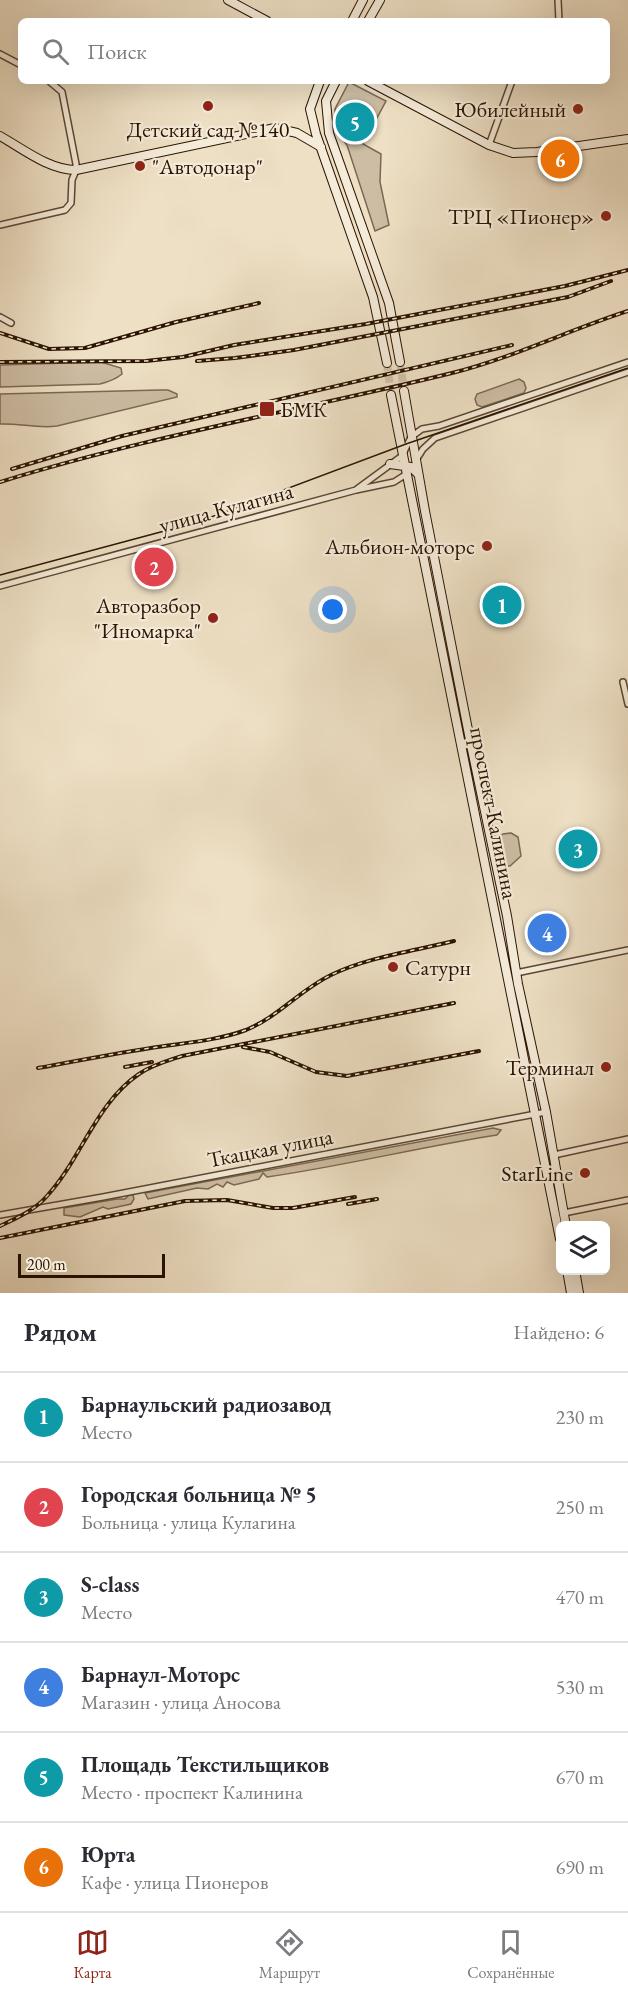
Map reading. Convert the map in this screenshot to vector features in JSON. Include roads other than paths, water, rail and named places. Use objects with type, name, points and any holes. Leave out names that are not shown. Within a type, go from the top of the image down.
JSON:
[{"type":"main road","points":[[228,0],[261,18]]},
{"type":"main road","points":[[354,18],[363,0]]},
{"type":"main road","points":[[370,18],[380,0]]},
{"type":"main road","points":[[319,84],[310,109],[316,134],[373,297],[387,363]]},
{"type":"main road","points":[[334,84],[326,100],[329,133],[389,303],[400,362]]},
{"type":"main road","points":[[374,84],[489,145],[513,153],[628,139]]},
{"type":"main road","points":[[282,128],[321,147],[333,145]]},
{"type":"main road","points":[[0,136],[58,167],[76,170],[282,128],[293,128],[316,134],[329,133]]},
{"type":"main road","points":[[390,464],[409,467],[412,440],[404,391]]},
{"type":"main road","name":"проспект Калинина","points":[[391,395],[402,456],[418,475],[507,916],[512,974],[546,1112],[565,1221]]},
{"type":"main road","name":"проспект Калинина","points":[[409,467],[512,974],[535,1114],[557,1221]]},
{"type":"main road","points":[[544,1155],[554,1155]]},
{"type":"main road","points":[[568,1275],[571,1293]]},
{"type":"main road","points":[[576,1275],[579,1293]]},
{"type":"street","points":[[558,0],[559,18]]},
{"type":"street","points":[[0,54],[18,63]]},
{"type":"street","points":[[0,225],[65,210],[71,203],[72,180],[76,170],[66,103],[62,92],[53,84]]},
{"type":"street","points":[[489,145],[511,84]]},
{"type":"street","points":[[0,317],[11,323]]},
{"type":"street","points":[[402,456],[422,429],[439,426],[627,363]]},
{"type":"street","name":"улица Кулагина","points":[[0,586],[356,490],[394,482],[435,438],[628,372]]},
{"type":"street","name":"улица Кулагина","points":[[356,490],[402,456]]},
{"type":"street","points":[[623,682],[628,704]]},
{"type":"street","points":[[512,974],[628,950]]},
{"type":"street","name":"Ткацкая улица","points":[[0,1215],[546,1112]]},
{"type":"street","points":[[554,1155],[628,1139]]},
{"type":"street","points":[[564,1213],[628,1200]]},
{"type":"tunnel","points":[[400,362],[404,391]]},
{"type":"tunnel","points":[[387,363],[391,395]]},
{"type":"tram line","points":[[0,575],[198,522],[406,444],[628,368]]},
{"type":"railway","points":[[0,362],[146,361],[183,357],[234,345],[366,324],[565,286],[628,270]]},
{"type":"railway","points":[[197,361],[294,350],[568,297],[611,281]]},
{"type":"railway","points":[[0,333],[49,349],[85,348],[176,322],[259,303]]},
{"type":"railway","points":[[0,482],[169,437],[452,373],[497,360],[628,311]]},
{"type":"railway","points":[[12,469],[122,436],[512,345]]},
{"type":"railway","points":[[38,1068],[235,1034],[258,1025],[309,988],[345,969],[376,959],[454,941]]},
{"type":"railway","points":[[0,1226],[31,1210],[47,1196],[70,1165],[111,1100],[124,1086],[149,1068],[182,1056],[454,1003]]},
{"type":"railway","points":[[243,1047],[270,1052],[316,1072],[347,1076],[479,1051]]},
{"type":"railway","points":[[125,1067],[152,1062]]},
{"type":"railway","points":[[0,1238],[185,1201],[227,1200],[273,1208],[293,1208],[355,1197]]},
{"type":"railway","points":[[348,1204],[377,1199]]},
{"type":"place","name":"Детский сад №140","points":[[208,106]]},
{"type":"place","name":"Юбилейный","points":[[578,109]]},
{"type":"place","name":"Площадь Текстильщиков","points":[[355,122]]},
{"type":"place","name":"Юрта","points":[[560,159]]},
{"type":"place","name":"\"Автодонар\"","points":[[140,166]]},
{"type":"place","name":"ТРЦ «Пионер»","points":[[606,216]]},
{"type":"place","name":"БМК","points":[[267,409]]},
{"type":"place","name":"Альбион-моторс","points":[[487,546]]},
{"type":"place","name":"Городская больница № 5","points":[[154,567]]},
{"type":"place","name":"Барнаульский радиозавод","points":[[502,605]]},
{"type":"place","name":"Авторазбор \"Иномарка\"","points":[[213,618]]},
{"type":"place","name":"S-class","points":[[578,849]]},
{"type":"place","name":"Барнаул-Моторс","points":[[547,933]]},
{"type":"place","name":"Сатурн","points":[[393,967]]},
{"type":"place","name":"Терминал","points":[[606,1067]]},
{"type":"place","name":"StarLine","points":[[585,1173]]}]
